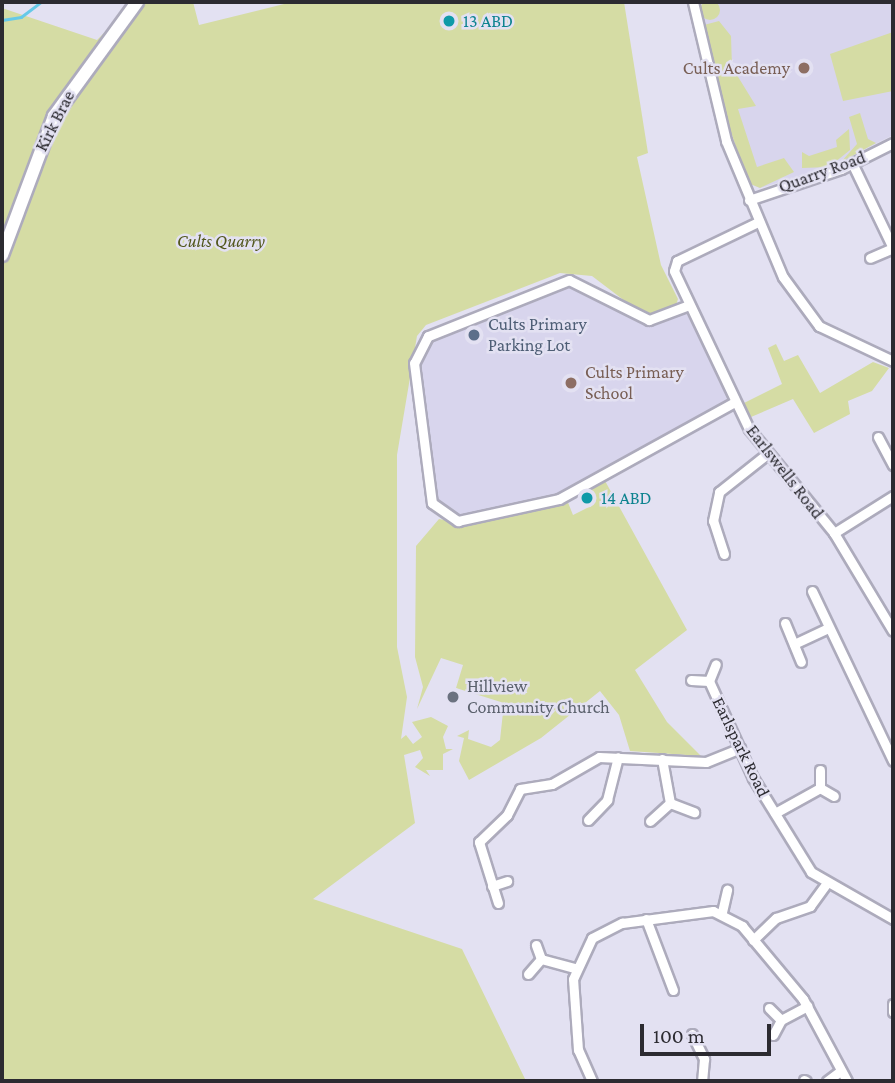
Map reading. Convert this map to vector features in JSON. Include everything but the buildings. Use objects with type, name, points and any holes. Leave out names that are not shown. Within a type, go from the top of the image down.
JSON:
[{"type":"street","name":"Kirk Brae","points":[[2,255],[54,116],[137,2]]},
{"type":"street","points":[[693,2],[726,141],[783,277],[819,326],[893,361]]},
{"type":"street","name":"Quarry Road","points":[[749,200],[853,164],[893,143]]},
{"type":"street","points":[[853,164],[893,248],[870,258]]},
{"type":"street","name":"Earlswells Road","points":[[758,222],[677,261],[674,271],[736,402],[766,454],[834,533],[893,631]]},
{"type":"street","points":[[689,305],[649,320],[569,280],[428,336],[414,363],[432,503],[458,521],[559,499],[736,402]]},
{"type":"street","points":[[878,436],[893,465]]},
{"type":"street","points":[[724,554],[713,521],[719,492],[766,454]]},
{"type":"street","points":[[834,533],[893,496]]},
{"type":"street","points":[[812,591],[893,761]]},
{"type":"street","points":[[785,623],[801,662]]},
{"type":"street","points":[[794,643],[828,628]]},
{"type":"street","name":"Earlspark Road","points":[[716,664],[709,681],[740,748],[811,872],[893,919]]},
{"type":"street","name":"Earlspark Road","points":[[691,680],[709,681]]},
{"type":"street","points":[[498,903],[479,842],[487,827],[507,815],[514,794],[552,784],[589,760],[618,757],[706,762],[740,748]]},
{"type":"street","points":[[588,820],[607,800],[618,757]]},
{"type":"street","points":[[662,759],[670,803]]},
{"type":"street","points":[[820,770],[820,788],[834,796]]},
{"type":"street","name":"Earlspark Road","points":[[775,813],[820,788]]},
{"type":"street","points":[[670,803],[694,812]]},
{"type":"street","points":[[650,821],[670,803]]},
{"type":"street","points":[[492,886],[507,881]]},
{"type":"street","points":[[753,940],[776,918],[810,905],[827,883]]},
{"type":"street","points":[[722,912],[727,890]]},
{"type":"street","points":[[592,1081],[578,1050],[575,968],[592,938],[646,919],[705,912],[722,912],[753,940],[807,1006],[839,1072],[847,1081]]},
{"type":"street","points":[[646,919],[673,990]]},
{"type":"street","points":[[536,945],[541,959]]},
{"type":"street","points":[[541,959],[575,968]]},
{"type":"street","points":[[528,974],[541,959]]},
{"type":"street","points":[[893,1004],[893,1012]]},
{"type":"street","points":[[773,1035],[780,1020],[807,1006]]},
{"type":"street","points":[[769,1008],[780,1020]]},
{"type":"street","points":[[692,1034],[705,1059],[702,1081]]},
{"type":"street","points":[[827,1081],[839,1072]]},
{"type":"shaded area","name":"Cults Academy","points":[[698,2],[893,2],[893,135],[829,167],[760,188],[748,183]]},
{"type":"shaded area","name":"Cults Primary School","points":[[569,280],[645,318],[689,305],[735,402],[580,489],[471,520],[438,512],[415,357],[422,343]]},
{"type":"green space","points":[[710,0],[717,3],[720,10],[717,17],[710,20],[703,17],[700,10],[703,3]]},
{"type":"green space","name":"Cults Quarry","points":[[135,2],[193,2],[199,25],[292,2],[624,2],[648,153],[637,157],[661,265],[678,299],[675,308],[659,315],[638,311],[592,276],[560,273],[426,325],[417,336],[397,455],[397,647],[407,697],[401,739],[406,735],[413,744],[422,737],[412,722],[431,717],[448,726],[443,737],[446,749],[453,749],[443,754],[443,770],[426,770],[430,776],[415,767],[423,758],[420,750],[404,755],[415,823],[313,899],[462,949],[526,1081],[2,1081],[2,8],[97,40]]},
{"type":"green space","points":[[719,21],[731,36],[732,67],[756,106],[738,109],[757,167],[784,158],[794,172],[760,188],[748,183],[724,111],[704,25]]},
{"type":"green space","points":[[893,32],[893,91],[843,101],[830,54]]},
{"type":"green space","points":[[860,113],[868,139],[876,143],[841,162],[857,144],[849,117]]},
{"type":"green space","points":[[849,129],[850,150],[829,167],[802,168],[802,152],[809,156],[837,147],[836,140]]},
{"type":"green space","points":[[776,344],[784,361],[798,355],[820,393],[873,362],[889,368],[872,391],[848,401],[850,414],[814,433],[793,399],[751,417],[744,403],[782,384],[768,348]]},
{"type":"green space","points":[[604,479],[687,630],[635,670],[667,722],[701,756],[630,751],[619,715],[600,691],[541,738],[469,780],[459,761],[464,738],[457,736],[469,730],[468,739],[491,747],[500,740],[504,703],[456,688],[463,665],[441,658],[417,709],[423,687],[415,657],[416,546],[439,519],[470,525],[567,500],[573,515],[591,506],[587,489]]},
{"type":"waterway","points":[[2,20],[21,17],[41,2]]},
{"type":"place","name":"13 ABD","points":[[449,21]]},
{"type":"place","name":"Cults Academy","points":[[804,68]]},
{"type":"place","name":"Cults Primary Parking Lot","points":[[474,335]]},
{"type":"place","name":"Cults Primary School","points":[[571,383]]},
{"type":"place","name":"14 ABD","points":[[587,498]]},
{"type":"place","name":"Hillview Community Church","points":[[453,697]]}]
